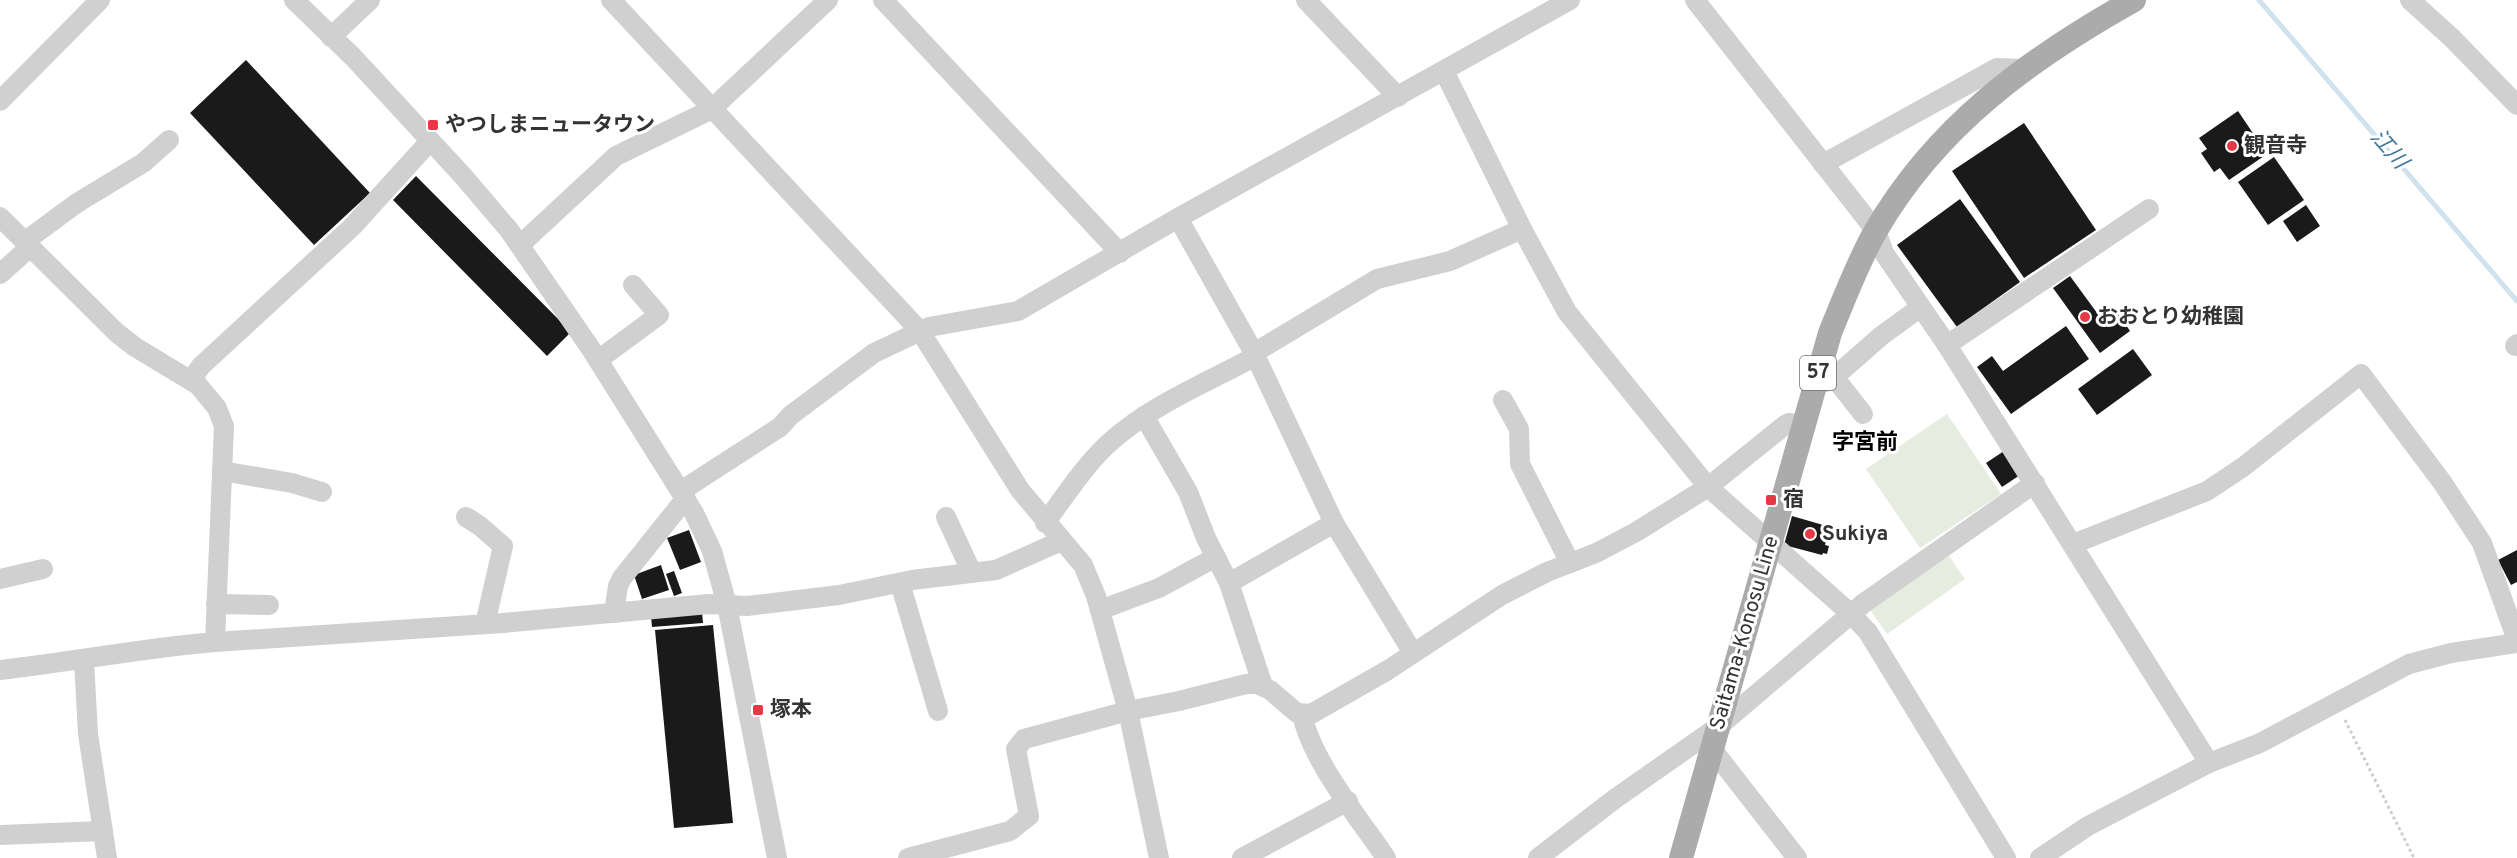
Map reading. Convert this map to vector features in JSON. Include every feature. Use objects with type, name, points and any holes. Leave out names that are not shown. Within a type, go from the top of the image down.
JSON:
[{"type":"main road","name":"Saitama-Konosu Line","points":[[1681,858],[1802,425],[1825,379],[1830,333],[1875,231],[1935,149],[1967,114],[2066,40],[2134,0]]},
{"type":"street","points":[[0,101],[100,0]]},
{"type":"street","points":[[294,0],[347,51],[479,195],[520,245],[598,360],[684,495],[712,551],[727,605],[777,858]]},
{"type":"street","points":[[331,37],[370,0]]},
{"type":"street","points":[[611,0],[920,331],[1020,490],[1087,571],[1128,711],[1160,858]]},
{"type":"street","points":[[520,245],[616,156],[712,108],[828,0]]},
{"type":"street","points":[[883,0],[1120,253]]},
{"type":"street","points":[[1306,0],[1398,97]]},
{"type":"street","points":[[614,613],[618,586],[622,578],[684,495],[780,427],[791,415],[866,358],[936,325],[1018,311],[1178,218],[1570,0]]},
{"type":"street","points":[[1695,0],[1875,231],[1884,253],[1947,345],[2035,483],[2209,763]]},
{"type":"street","points":[[2410,0],[2453,39],[2517,105]]},
{"type":"street","points":[[1823,164],[1997,68],[2025,69]]},
{"type":"street","points":[[1444,71],[1521,230],[1567,312],[1708,486],[1851,614],[1880,650],[2006,858]]},
{"type":"street","points":[[0,274],[26,245],[104,186],[143,163],[169,140]]},
{"type":"street","points":[[192,380],[201,366],[352,227],[430,141]]},
{"type":"street","points":[[1947,345],[2149,209]]},
{"type":"street","points":[[0,217],[126,341],[192,380],[217,408],[224,426],[215,642]]},
{"type":"street","points":[[1178,218],[1255,355],[1334,523],[1413,653]]},
{"type":"street","points":[[1045,523],[1089,464],[1107,445],[1144,416],[1255,355],[1377,279],[1450,261],[1521,230]]},
{"type":"street","points":[[598,360],[659,315],[633,285]]},
{"type":"street","points":[[1863,414],[1825,379],[1921,307]]},
{"type":"street","points":[[2040,858],[2088,826],[2209,763],[2260,743],[2409,664],[2451,653],[2517,641],[2481,543],[2442,482],[2361,374],[2243,467],[2207,491],[2073,544]]},
{"type":"street","points":[[1503,400],[1519,429],[1520,464],[1570,563]]},
{"type":"street","points":[[1144,416],[1188,492],[1229,583],[1263,686]]},
{"type":"street","points":[[908,858],[1010,831],[1029,816],[1016,748],[1024,739],[1239,684],[1252,683],[1263,686],[1292,711],[1302,714],[1315,712],[1413,653],[1502,595],[1547,572],[1626,538],[1708,486],[1785,425],[1802,425]]},
{"type":"street","points":[[222,471],[292,483],[322,492]]},
{"type":"street","points":[[1538,858],[1621,794],[1716,738],[1851,614],[2035,483]]},
{"type":"street","points":[[466,517],[503,546],[485,624]]},
{"type":"street","points":[[946,517],[972,573]]},
{"type":"street","points":[[1229,583],[1334,523]]},
{"type":"street","points":[[0,670],[215,642],[485,624],[709,604],[747,606],[839,595],[1005,567],[1061,541]]},
{"type":"street","points":[[1100,610],[1159,588],[1216,557]]},
{"type":"street","points":[[0,579],[43,569]]},
{"type":"street","points":[[900,583],[938,711]]},
{"type":"street","points":[[216,604],[269,605]]},
{"type":"street","points":[[84,660],[88,734],[107,858]]},
{"type":"street","points":[[1302,714],[1307,735],[1386,858]]},
{"type":"street","points":[[1716,738],[1797,858]]},
{"type":"street","points":[[1242,858],[1348,801]]},
{"type":"street","points":[[0,835],[103,831]]},
{"type":"path","points":[[2336,702],[2414,858]]},
{"type":"shaded area","points":[[1947,414],[2001,494],[1920,548],[1866,469]]},
{"type":"shaded area","points":[[1947,553],[1965,579],[1887,634],[1869,608]]},
{"type":"building","points":[[246,60],[370,193],[314,245],[190,113]]},
{"type":"building","points":[[2238,111],[2267,154],[2229,180],[2220,168],[2214,172],[2201,153],[2207,149],[2199,138]]},
{"type":"building","points":[[2024,123],[2096,230],[2024,278],[1952,171]]},
{"type":"building","points":[[2274,157],[2304,200],[2268,225],[2238,182]]},
{"type":"building","points":[[416,176],[571,332],[547,356],[393,200]]},
{"type":"building","points":[[1960,199],[2020,282],[1957,327],[1897,245]]},
{"type":"building","points":[[2306,205],[2320,226],[2297,242],[2283,221]]},
{"type":"building","points":[[2070,276],[2100,317],[2114,307],[2130,331],[2100,353],[2053,288]]},
{"type":"building","points":[[2066,326],[2089,359],[2011,414],[1977,367],[1992,356],[2003,371]]},
{"type":"building","points":[[2133,349],[2152,375],[2097,415],[2078,389]]},
{"type":"building","points":[[2004,451],[2020,475],[2002,487],[1986,463]]},
{"type":"building","points":[[1792,516],[1830,527],[1825,545],[1829,546],[1827,554],[1822,555],[1784,545]]},
{"type":"building","points":[[689,530],[701,562],[680,570],[667,538]]},
{"type":"building","points":[[2517,550],[2517,582],[2511,585],[2498,560]]},
{"type":"building","points":[[661,565],[669,590],[642,599],[634,575]]},
{"type":"building","points":[[674,571],[682,593],[674,596],[666,574]]},
{"type":"building","points":[[702,612],[703,623],[652,627],[651,616]]},
{"type":"building","points":[[713,625],[733,823],[674,828],[655,630]]},
{"type":"waterway","name":"江川","points":[[2259,0],[2517,301]]},
{"type":"place","name":"やつしまニュータウン","points":[[433,125]]},
{"type":"place","name":"観音寺","points":[[2232,146]]},
{"type":"place","name":"おおとり幼稚園","points":[[2085,317]]},
{"type":"place","name":"宿","points":[[1771,500]]},
{"type":"place","name":"Sukiya","points":[[1810,534]]},
{"type":"place","name":"塚本","points":[[758,710]]},
{"type":"district","name":"字宮前","points":[[1865,443]]}]
